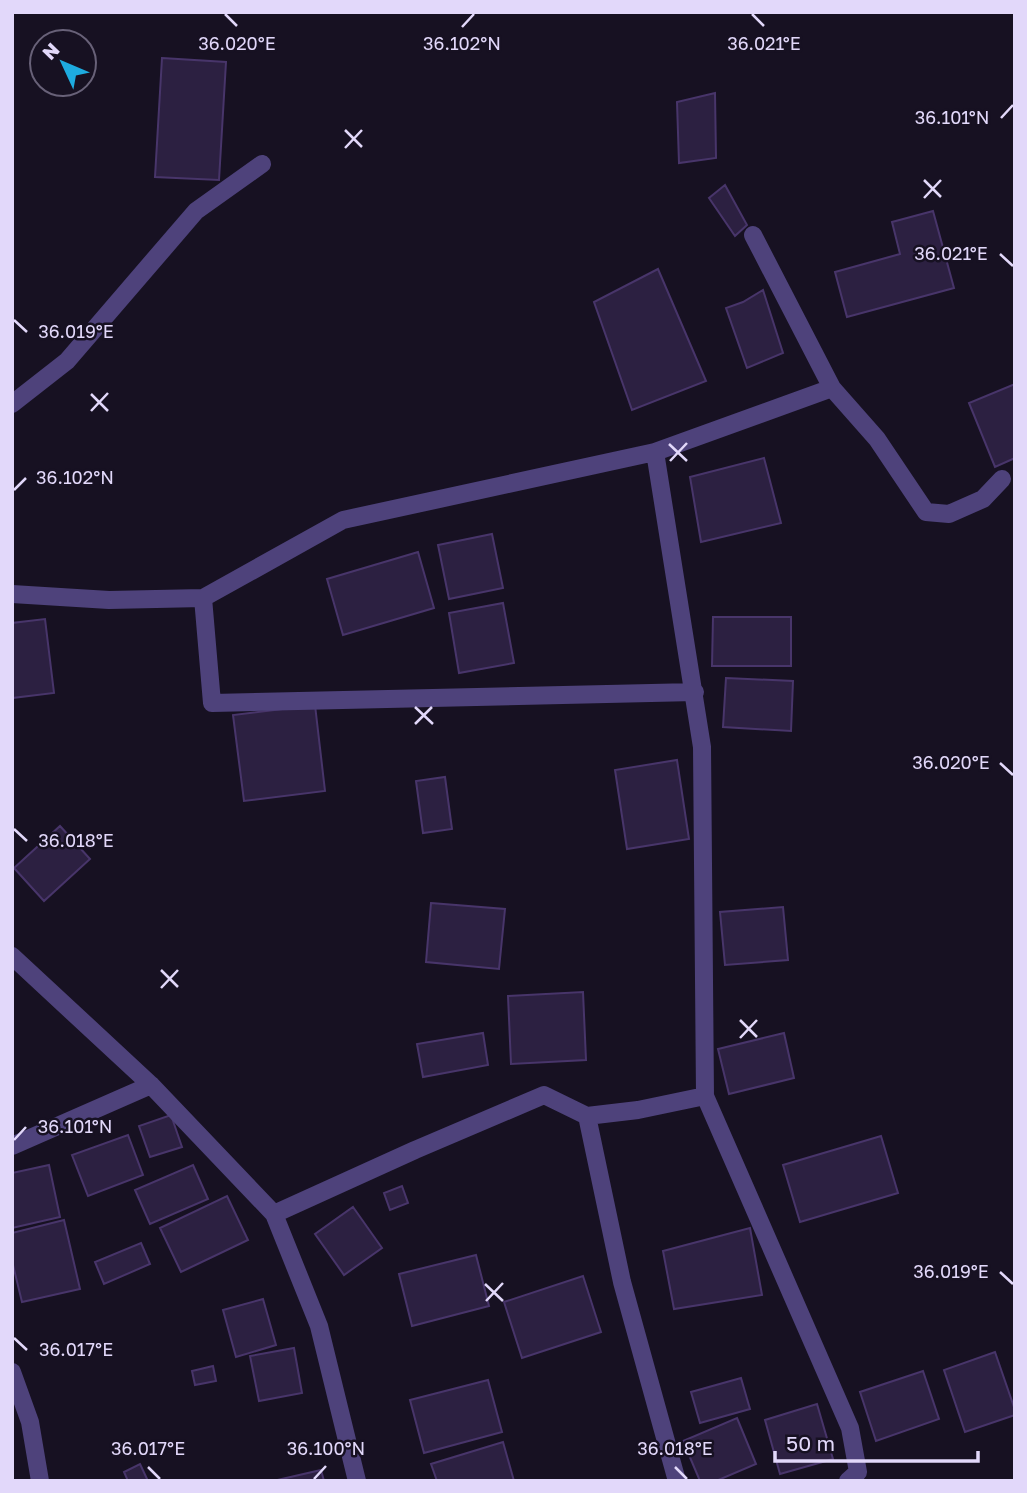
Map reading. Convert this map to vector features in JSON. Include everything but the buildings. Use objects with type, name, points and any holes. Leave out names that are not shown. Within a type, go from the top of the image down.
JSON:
[{"type":"street","points":[[12,404],[66,361],[196,211],[262,164]]},
{"type":"street","points":[[753,235],[832,388],[877,439],[926,512],[950,514],[983,499],[1002,480]]},
{"type":"street","points":[[12,594],[109,600],[203,598],[343,520],[655,452],[832,388]]},
{"type":"street","points":[[655,452],[702,747],[705,1096],[850,1428],[858,1472],[848,1481]]},
{"type":"street","points":[[203,598],[212,703],[695,692]]},
{"type":"street","points":[[12,956],[151,1085],[274,1214],[319,1326],[357,1481]]},
{"type":"street","points":[[12,1146],[151,1085]]},
{"type":"street","points":[[274,1214],[544,1095],[587,1116],[638,1110],[705,1096]]},
{"type":"street","points":[[587,1116],[622,1282],[677,1481]]},
{"type":"street","points":[[12,1372],[30,1422],[40,1481]]}]
